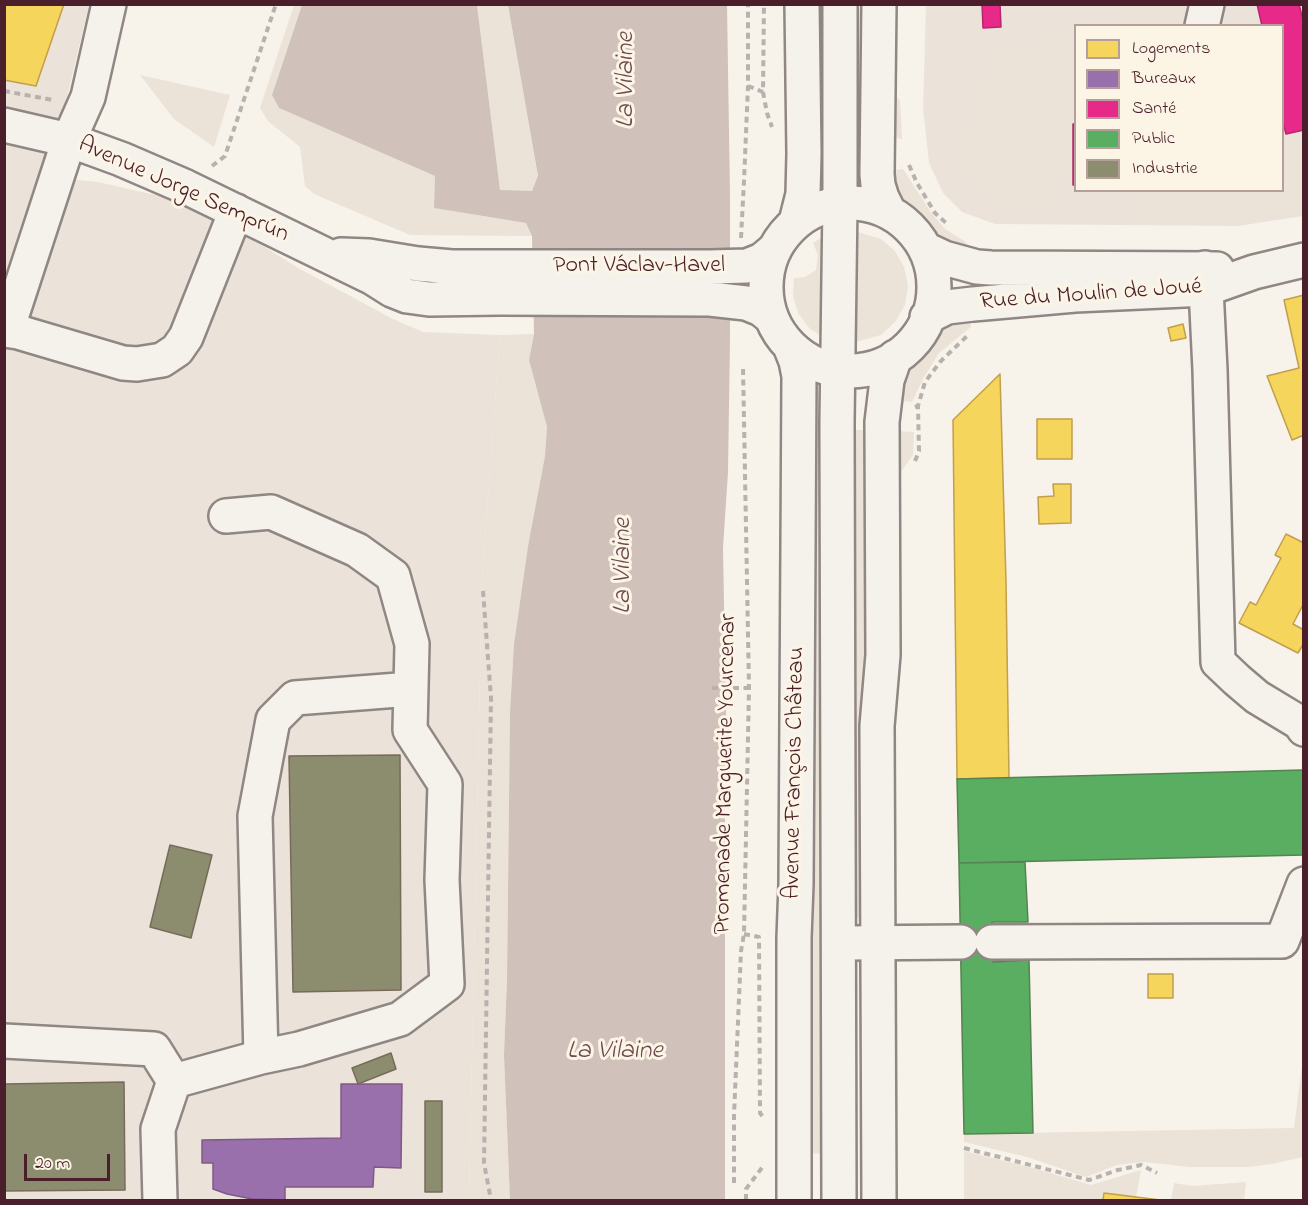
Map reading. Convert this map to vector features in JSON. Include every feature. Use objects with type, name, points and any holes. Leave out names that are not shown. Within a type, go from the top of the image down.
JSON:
[{"type":"main road","points":[[109,4],[88,97],[69,140],[6,330],[123,363],[137,364],[162,360],[177,350],[186,337],[236,211]]},
{"type":"main road","points":[[796,222],[803,194],[802,4]]},
{"type":"main road","points":[[839,1200],[837,369],[840,4]]},
{"type":"main road","points":[[1202,24],[1207,4]]},
{"type":"main road","points":[[878,6],[877,174],[882,198],[889,213]]},
{"type":"main road","name":"Avenue Jorge Semprún","points":[[4,125],[69,140],[121,159],[186,187],[325,254],[369,256],[435,266],[499,282]]},
{"type":"main road","points":[[840,203],[864,204],[889,213],[910,228],[925,249],[931,265],[932,301],[922,329],[914,340],[895,357],[867,369],[837,369],[807,359],[790,346],[759,310],[767,297],[766,276],[754,252],[815,210],[840,203]]},
{"type":"main road","name":"Rue du Moulin de Joué","points":[[925,249],[944,258],[977,267],[1205,279]]},
{"type":"main road","name":"Pont Václav-Havel","points":[[499,282],[754,252]]},
{"type":"main road","name":"Rue du Moulin de Joué","points":[[927,318],[947,307],[1075,295],[1205,279],[1254,272],[1304,260]]},
{"type":"main road","points":[[1205,279],[1210,370],[1218,662],[1257,697],[1300,723],[1304,729]]},
{"type":"main road","name":"Pont Václav-Havel","points":[[499,282],[710,299],[759,310]]},
{"type":"main road","name":"Avenue François Château","points":[[790,346],[796,361],[798,376],[794,1200]]},
{"type":"main road","points":[[879,1200],[877,726],[883,655],[882,422],[887,380],[895,357]]},
{"type":"main road","points":[[174,1081],[299,1049],[400,1019],[447,984],[442,880],[444,784],[410,730],[412,644],[393,576],[357,550],[272,512],[226,516]]},
{"type":"main road","points":[[270,1055],[255,816],[273,720],[296,698],[411,689]]},
{"type":"main road","points":[[838,943],[1282,941],[1304,884]]},
{"type":"main road","points":[[4,1041],[154,1049],[174,1081]]},
{"type":"main road","points":[[159,1200],[158,1129],[174,1081]]},
{"type":"path","points":[[186,187],[225,156],[276,4]]},
{"type":"path","points":[[748,4],[748,86],[744,181],[754,252]]},
{"type":"path","points":[[764,4],[763,92],[774,134]]},
{"type":"path","points":[[748,86],[763,92]]},
{"type":"path","points":[[4,91],[66,103],[88,97]]},
{"type":"path","points":[[908,163],[935,213],[952,228]]},
{"type":"path","points":[[910,407],[918,406],[925,382],[940,362],[974,329]]},
{"type":"path","name":"Promenade Marguerite Yourcenar","points":[[734,1183],[734,1116],[741,951],[744,934],[749,688],[743,367]]},
{"type":"path","points":[[483,591],[491,698],[484,1163],[491,1200]]},
{"type":"path","points":[[712,688],[749,688]]},
{"type":"path","points":[[744,934],[759,937],[760,1113],[767,1121]]},
{"type":"path","points":[[964,1148],[1089,1180],[1141,1165],[1157,1173]]},
{"type":"path","points":[[746,1200],[746,1189],[766,1162]]},
{"type":"shaded area","points":[[5,5],[89,5],[48,177],[98,182],[173,199],[263,246],[300,269],[393,319],[423,332],[500,335],[482,579],[469,1200],[5,1200]]},
{"type":"shaded area","points":[[294,5],[302,5],[272,95],[279,108],[435,176],[434,208],[526,223],[532,236],[410,235],[314,194],[305,186],[300,147],[268,121],[260,108]]},
{"type":"shaded area","points":[[477,5],[508,5],[538,177],[532,191],[500,191]]},
{"type":"shaded area","points":[[818,5],[827,5],[829,137],[819,137]]},
{"type":"shaded area","points":[[926,5],[1303,5],[1303,216],[1238,226],[995,224],[962,212],[943,193],[929,163],[923,108]]},
{"type":"shaded area","points":[[1123,5],[1195,5],[1190,24],[1124,24]]},
{"type":"shaded area","points":[[857,8],[868,10],[866,139],[855,139]]},
{"type":"shaded area","points":[[1074,37],[1074,119],[1068,120],[1064,190],[1053,190],[1047,214],[1015,214],[1003,210],[987,200],[968,179],[961,153],[964,132],[996,44]]},
{"type":"shaded area","points":[[140,75],[230,95],[214,147],[174,119]]},
{"type":"shaded area","points":[[887,85],[900,101],[902,139],[888,136]]},
{"type":"shaded area","points":[[1303,143],[1303,210],[1225,222],[1144,225],[1144,192],[1284,192],[1284,149]]},
{"type":"shaded area","points":[[903,169],[930,211],[945,229],[966,242],[970,250],[948,245],[935,237],[898,197],[887,171]]},
{"type":"shaded area","points":[[855,231],[881,239],[895,251],[904,267],[908,286],[905,305],[895,322],[881,335],[852,343]]},
{"type":"shaded area","points":[[827,234],[823,337],[810,329],[798,313],[793,295],[794,278],[805,277],[816,270],[818,255],[813,243]]},
{"type":"shaded area","points":[[968,311],[971,327],[939,353],[912,402],[893,400],[900,369],[924,347],[938,327]]},
{"type":"shaded area","points":[[534,334],[529,360],[547,427],[545,456],[528,546],[514,644],[510,712],[504,1055],[510,1199],[469,1200],[482,579],[500,335]]},
{"type":"shaded area","points":[[824,430],[825,1154],[809,1153],[808,431]]},
{"type":"shaded area","points":[[851,430],[868,430],[869,918],[853,917]]},
{"type":"shaded area","points":[[895,431],[914,432],[913,455],[895,480]]},
{"type":"shaded area","points":[[1303,1058],[1303,1157],[1248,1167],[1190,1167],[1144,1162],[1117,1165],[1086,1177],[1027,1157],[964,1142],[964,1134],[1294,1128]]},
{"type":"shaded area","points":[[964,1151],[1091,1185],[1141,1170],[1136,1197],[1104,1193],[1103,1200],[964,1200]]},
{"type":"shaded area","points":[[1246,1182],[1244,1200],[1171,1200],[1174,1183],[1192,1186]]},
{"type":"water","name":"La Vilaine","points":[[302,5],[477,5],[500,190],[532,191],[538,176],[508,5],[727,5],[730,338],[728,472],[723,548],[726,716],[725,1200],[510,1200],[504,1055],[510,712],[514,644],[528,546],[545,456],[547,427],[529,360],[534,334],[532,236],[526,223],[434,208],[435,176],[279,108],[272,95]]},
{"type":"building: Logements","points":[[4,4],[64,4],[36,86],[4,80]]},
{"type":"building: Logements","points":[[1304,295],[1304,435],[1292,440],[1267,376],[1299,368],[1284,300]]},
{"type":"building: Logements","points":[[1183,324],[1186,338],[1171,341],[1168,328]]},
{"type":"building: Logements","points":[[1000,374],[1009,778],[957,779],[953,420]]},
{"type":"building: Logements","points":[[1037,419],[1072,419],[1072,459],[1037,459]]},
{"type":"building: Logements","points":[[1053,484],[1071,484],[1071,523],[1039,524],[1038,497],[1054,496]]},
{"type":"building: Logements","points":[[1286,534],[1304,543],[1304,603],[1293,624],[1304,630],[1304,643],[1298,653],[1239,623],[1250,602],[1256,605],[1281,558],[1275,555]]},
{"type":"building: Logements","points":[[1148,974],[1173,974],[1173,998],[1148,998]]},
{"type":"building: Logements","points":[[1104,1193],[1160,1200],[1103,1200]]},
{"type":"building: Bureaux","points":[[341,1084],[402,1084],[401,1168],[374,1167],[373,1187],[285,1187],[285,1200],[252,1199],[213,1189],[213,1163],[202,1163],[202,1140],[341,1138]]},
{"type":"building: Santé","points":[[982,4],[1000,4],[1001,27],[983,28]]},
{"type":"building: Santé","points":[[1257,4],[1299,4],[1304,24],[1304,130],[1286,134],[1284,126],[1284,24],[1262,24]]},
{"type":"building: Santé","points":[[1073,124],[1074,124],[1074,185]]},
{"type":"building: Public","points":[[1303,770],[1304,855],[959,863],[957,779]]},
{"type":"building: Public","points":[[1025,862],[1028,922],[992,922],[993,962],[1029,960],[1033,1133],[964,1134],[959,863]]},
{"type":"building: Industrie","points":[[400,755],[401,990],[293,992],[289,756]]},
{"type":"building: Industrie","points":[[170,845],[212,855],[191,938],[150,927]]},
{"type":"building: Industrie","points":[[391,1053],[396,1069],[358,1084],[352,1068]]},
{"type":"building: Industrie","points":[[124,1082],[125,1190],[4,1191],[4,1084]]},
{"type":"building: Industrie","points":[[425,1101],[442,1101],[442,1192],[425,1192]]}]
